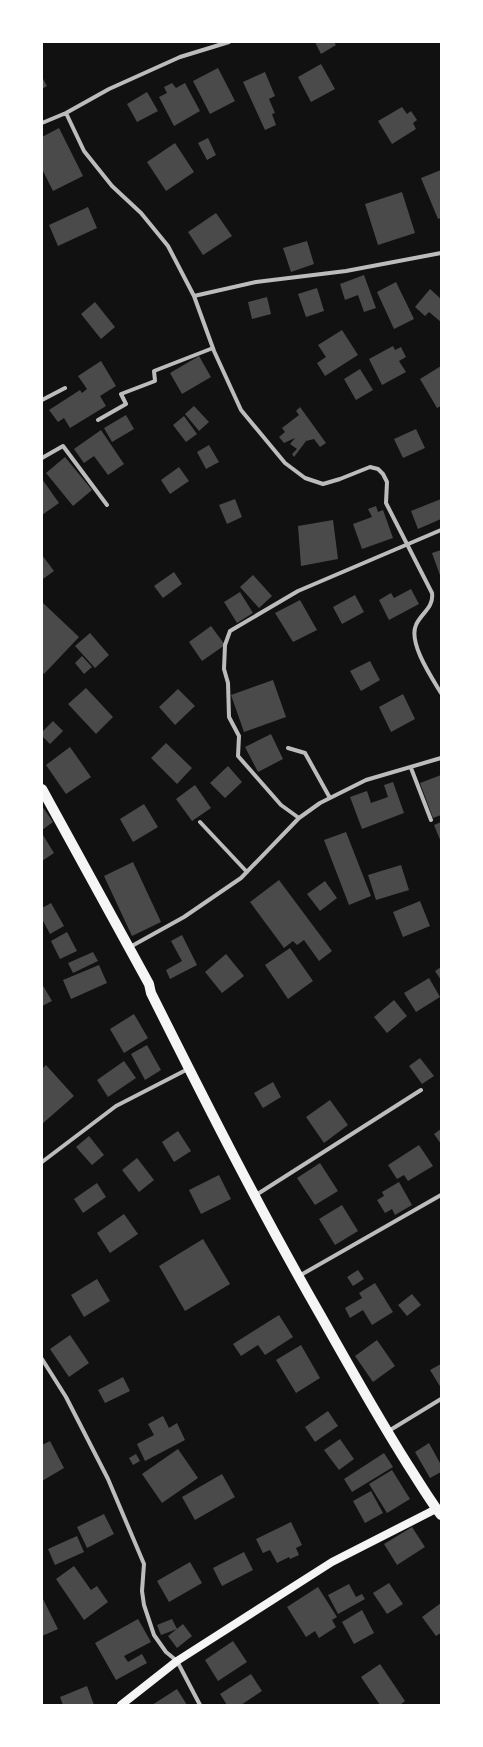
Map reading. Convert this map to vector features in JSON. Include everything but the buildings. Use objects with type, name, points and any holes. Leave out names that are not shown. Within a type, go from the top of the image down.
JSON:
[{"type":"main road","points":[[42,789],[149,984],[151,993],[188,1069],[201,1090],[254,1196],[297,1277],[387,1432],[439,1512],[332,1562],[177,1661],[121,1705]]},
{"type":"street","points":[[42,124],[66,113],[109,89],[180,57],[230,42]]},
{"type":"street","points":[[66,113],[84,151],[112,186],[141,213],[168,246],[194,296],[213,348],[241,410],[285,463],[305,478],[323,484],[370,467],[378,468],[383,474],[387,482],[386,503],[432,593],[433,600],[431,606],[420,618],[414,630],[422,660],[441,693]]},
{"type":"street","points":[[194,296],[256,282],[346,271],[441,253]]},
{"type":"street","points":[[98,420],[126,404],[121,394],[155,381],[154,371],[213,348]]},
{"type":"street","points":[[42,400],[65,388]]},
{"type":"street","points":[[42,458],[63,446],[107,504]]},
{"type":"street","points":[[299,818],[276,800],[238,756],[239,736],[229,717],[228,683],[224,669],[225,645],[230,631],[298,590],[406,543],[441,530]]},
{"type":"street","points":[[288,748],[305,753],[330,798]]},
{"type":"street","points":[[128,948],[184,917],[247,872],[299,818],[330,798],[366,780],[441,758]]},
{"type":"street","points":[[411,768],[431,820]]},
{"type":"street","points":[[200,822],[247,872]]},
{"type":"street","points":[[42,1162],[116,1106],[188,1069]]},
{"type":"street","points":[[254,1196],[421,1090]]},
{"type":"street","points":[[297,1277],[441,1196]]},
{"type":"street","points":[[42,1359],[66,1397],[108,1479],[144,1564],[142,1591],[147,1619],[157,1640],[177,1661],[200,1705]]},
{"type":"street","points":[[387,1432],[441,1399]]}]
